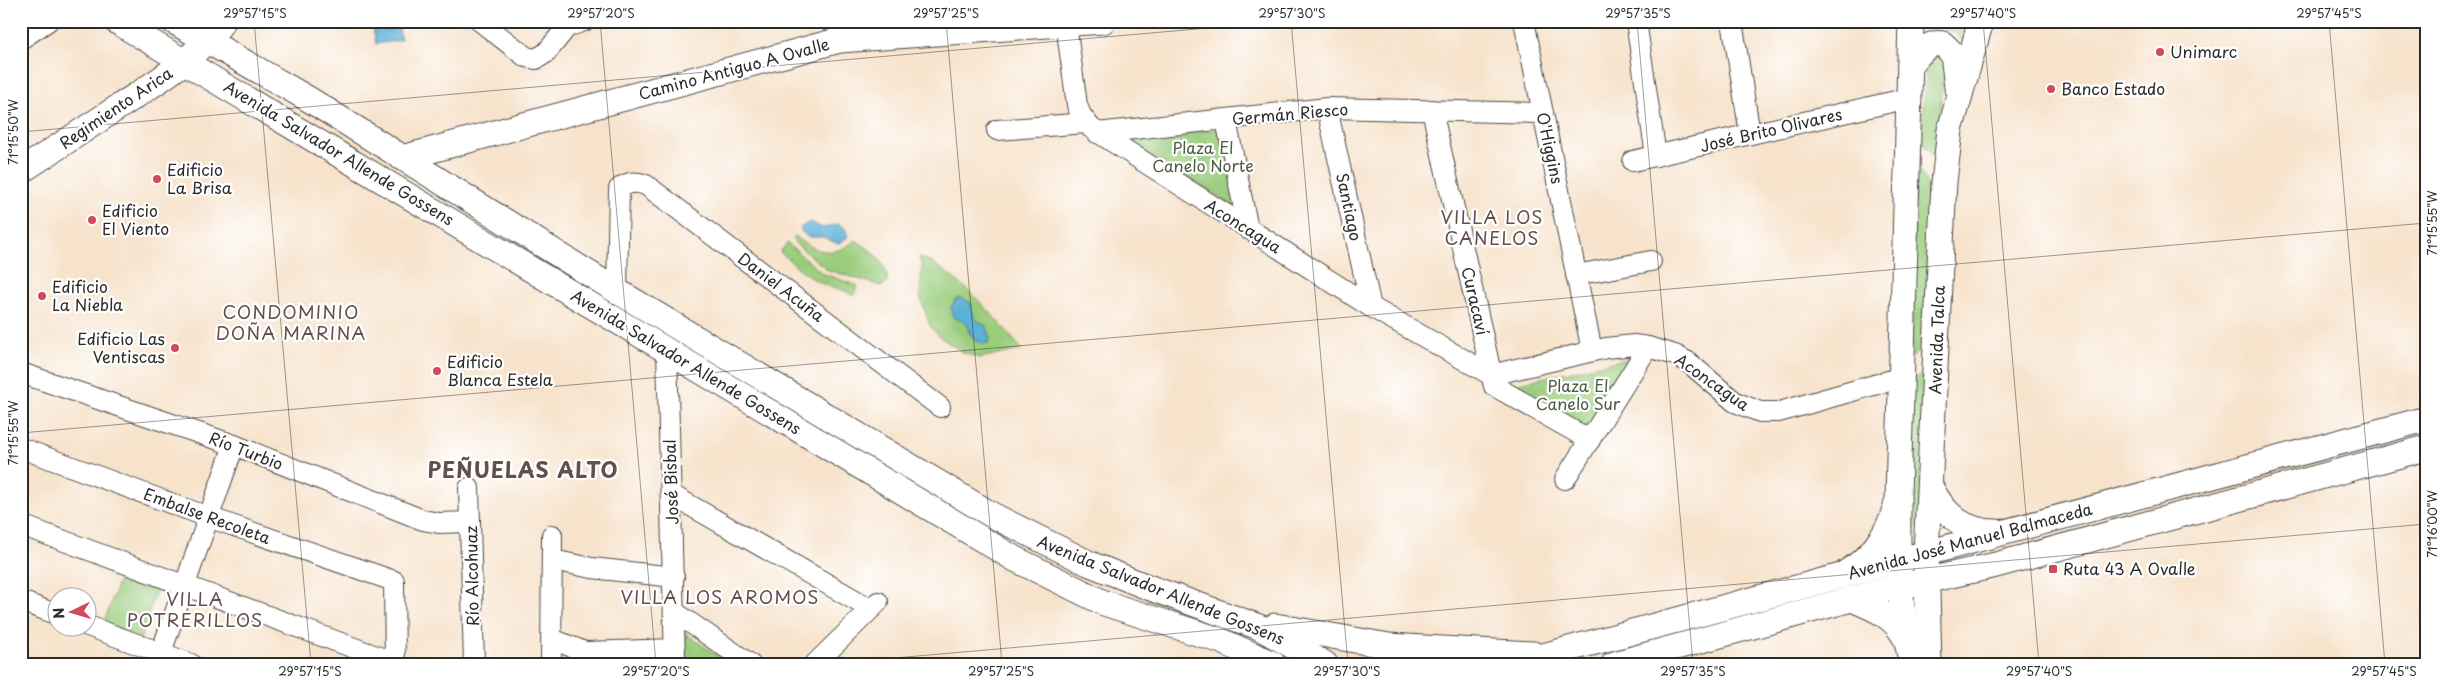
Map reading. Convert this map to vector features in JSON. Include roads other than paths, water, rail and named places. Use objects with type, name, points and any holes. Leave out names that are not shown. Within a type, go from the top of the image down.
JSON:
[{"type":"main road","name":"Avenida Salvador Allende Gossens","points":[[116,21],[1038,572],[1104,603],[1228,643],[1273,664]]},
{"type":"main road","name":"Avenida Salvador Allende Gossens","points":[[173,21],[310,100],[617,291],[1024,533],[1145,586],[1226,614],[1282,638],[1325,664]]},
{"type":"main road","name":"Regimiento Arica","points":[[21,171],[145,90],[185,61],[209,41],[223,21]]},
{"type":"main road","name":"Camino Antiguo A Ovalle","points":[[402,158],[840,30],[1066,24],[1103,21]]},
{"type":"main road","name":"Avenida Talca","points":[[1911,21],[1899,483],[1900,561],[1913,585],[1927,621],[1929,664]]},
{"type":"main road","name":"Avenida Talca","points":[[1912,664],[1906,639],[1913,585],[1926,554],[1931,488],[1944,182],[1950,130],[1981,21]]},
{"type":"main road","points":[[1910,65],[1931,44],[1947,46],[1953,54],[1958,97]]},
{"type":"main road","points":[[1902,377],[1918,367],[1937,349]]},
{"type":"main road","name":"Avenida José Manuel Balmaceda","points":[[1513,664],[2426,419]]},
{"type":"main road","name":"Avenida José Manuel Balmaceda","points":[[1614,664],[1852,599],[1961,574],[2426,448]]},
{"type":"main road","points":[[1838,577],[1861,562],[1879,542],[1895,508],[1899,483]]},
{"type":"main road","points":[[1931,488],[1942,508],[1959,524],[1980,531],[2006,532]]},
{"type":"main road","points":[[1927,621],[1937,600],[1961,574]]},
{"type":"main road","points":[[1852,599],[1888,616],[1895,622],[1906,639]]},
{"type":"main road","points":[[1226,614],[1314,634],[1389,646],[1546,655]]},
{"type":"street","points":[[21,39],[48,21]]},
{"type":"street","points":[[480,21],[526,57],[536,59],[546,53],[566,26],[584,21]]},
{"type":"street","name":"O'Higgins","points":[[1524,21],[1592,352]]},
{"type":"street","points":[[1636,21],[1656,156]]},
{"type":"street","points":[[1732,21],[1750,134]]},
{"type":"street","points":[[1066,24],[1077,105],[1091,128]]},
{"type":"street","name":"José Brito Olivares","points":[[1633,161],[1909,98]]},
{"type":"street","name":"Germán Riesco","points":[[997,130],[1091,128],[1226,120],[1327,108],[1543,113]]},
{"type":"street","name":"Santiago","points":[[1327,108],[1371,307]]},
{"type":"street","name":"Curacaví","points":[[1432,110],[1491,375]]},
{"type":"street","points":[[1226,120],[1248,229]]},
{"type":"street","name":"Aconcagua","points":[[1091,128],[1371,307],[1491,375],[1620,345],[1648,347],[1669,353],[1688,362],[1735,402],[1760,412],[1779,412],[1902,377]]},
{"type":"street","name":"Daniel Acuña","points":[[617,291],[619,189],[632,182],[646,185],[940,406]]},
{"type":"street","points":[[1576,275],[1651,261]]},
{"type":"street","points":[[1565,479],[1648,347]]},
{"type":"street","name":"José Bisbal","points":[[667,351],[676,656]]},
{"type":"street","name":"Río Turbio","points":[[21,373],[234,445],[423,520],[470,522]]},
{"type":"street","name":"Aconcagua","points":[[1491,375],[1494,386],[1590,440]]},
{"type":"street","points":[[158,659],[234,445]]},
{"type":"street","name":"Embalse Recoleta","points":[[21,448],[208,517],[394,581],[395,664]]},
{"type":"street","name":"Río Alcohuaz","points":[[470,488],[474,664]]},
{"type":"street","points":[[672,495],[874,605],[815,664]]},
{"type":"street","points":[[21,525],[395,664]]},
{"type":"street","points":[[551,664],[552,535]]},
{"type":"street","points":[[552,560],[592,568],[674,577]]},
{"type":"street","points":[[21,601],[48,611]]},
{"type":"street","points":[[676,613],[750,664]]},
{"type":"street","points":[[98,631],[158,659],[191,664]]},
{"type":"street","points":[[552,639],[585,652],[676,656]]},
{"type":"water","points":[[385,21],[387,30],[399,28],[401,40],[376,44],[372,23]]},
{"type":"water","points":[[810,222],[823,228],[838,224],[845,228],[848,237],[838,244],[823,237],[807,237],[801,231],[801,227]]},
{"type":"water","points":[[960,298],[970,302],[975,319],[986,326],[990,338],[987,343],[975,340],[966,322],[953,317],[951,307]]},
{"type":"place","name":"Unimarc","points":[[2160,52]]},
{"type":"place","name":"Banco Estado","points":[[2051,89]]},
{"type":"place","name":"Edificio La Brisa","points":[[157,179]]},
{"type":"place","name":"Edificio El Viento","points":[[92,220]]},
{"type":"place","name":"Edificio La Niebla","points":[[42,296]]},
{"type":"place","name":"Edificio Las Ventiscas","points":[[175,348]]},
{"type":"place","name":"Edificio Blanca Estela","points":[[437,371]]},
{"type":"place","name":"Ruta 43 A Ovalle","points":[[2053,569]]},
{"type":"district","name":"VILLA LOS CANELOS","points":[[1492,228]]},
{"type":"district","name":"CONDOMINIO DOÑA MARINA","points":[[291,323]]},
{"type":"district","name":"PEÑUELAS ALTO","points":[[523,471]]},
{"type":"district","name":"VILLA LOS AROMOS","points":[[720,598]]},
{"type":"district","name":"VILLA POTRERILLOS","points":[[195,610]]},
{"type":"park label","name":"Plaza El Canelo Norte","points":[[1203,157]]},
{"type":"park label","name":"Plaza El Canelo Sur","points":[[1578,395]]}]
